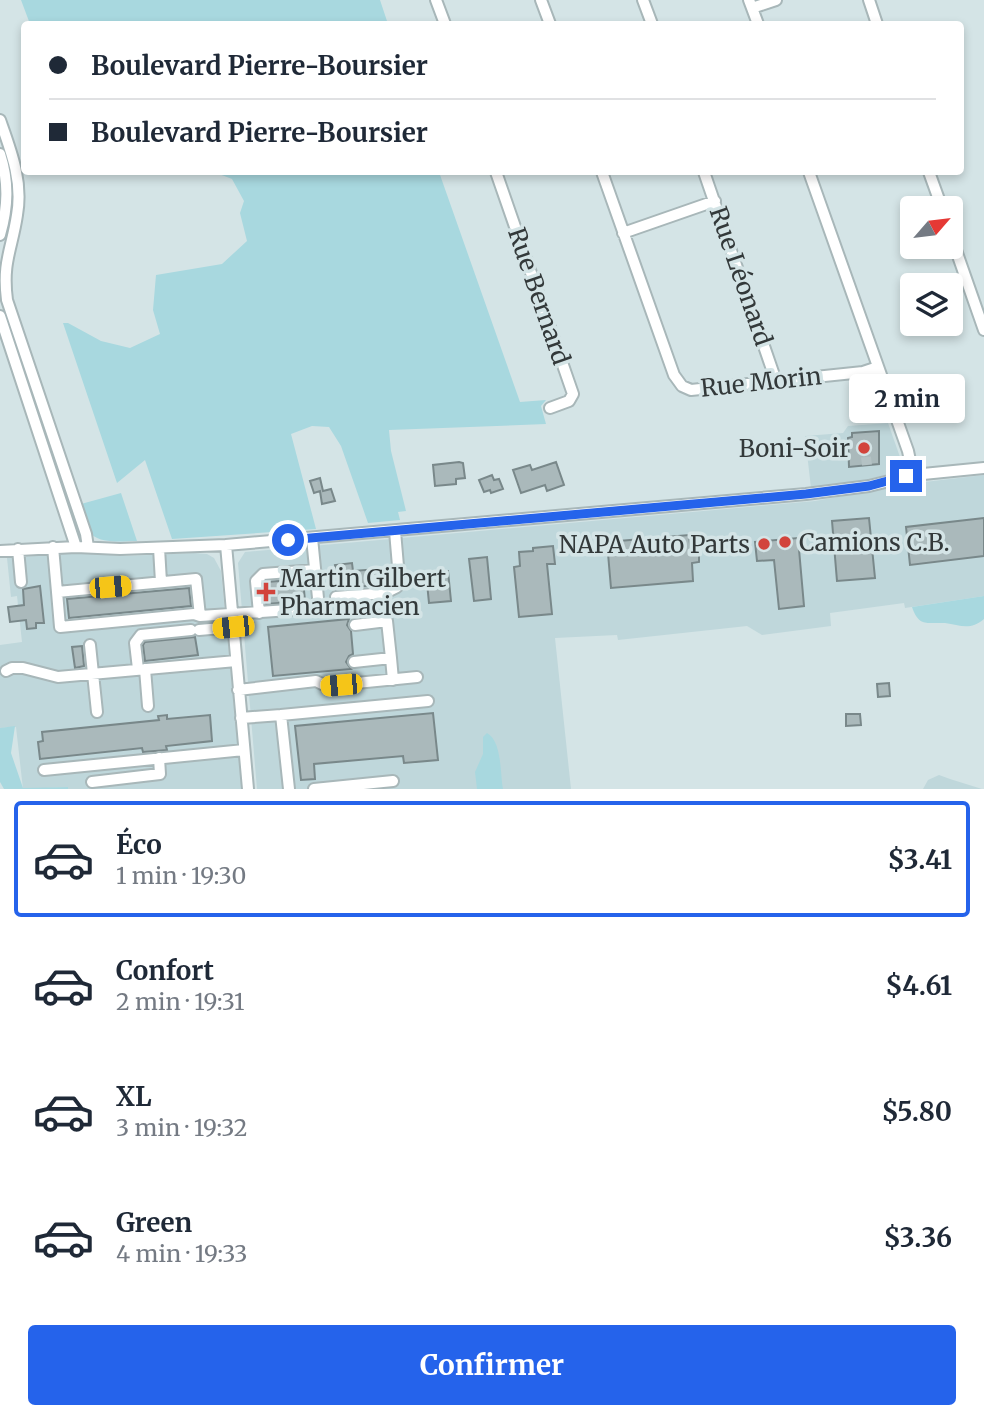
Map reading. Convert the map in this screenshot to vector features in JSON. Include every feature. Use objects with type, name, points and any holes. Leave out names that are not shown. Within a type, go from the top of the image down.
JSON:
[{"type":"street","points":[[436,0],[444,21]]},
{"type":"street","points":[[541,0],[549,21]]},
{"type":"street","points":[[643,0],[651,21]]},
{"type":"street","points":[[757,21],[750,4],[776,0]]},
{"type":"street","points":[[869,0],[876,21]]},
{"type":"street","points":[[0,120],[7,170],[7,212],[0,235]]},
{"type":"street","points":[[0,154],[19,190],[18,214],[5,266],[4,305],[43,424]]},
{"type":"street","name":"Rue Bernard","points":[[497,175],[573,394],[569,401],[550,408]]},
{"type":"street","name":"Rue Morin","points":[[603,175],[679,383],[691,390],[863,372],[878,368]]},
{"type":"street","name":"Rue Léonard","points":[[705,175],[776,381]]},
{"type":"street","points":[[810,175],[908,451],[913,475]]},
{"type":"street","points":[[930,175],[938,196]]},
{"type":"street","points":[[623,233],[715,201]]},
{"type":"street","points":[[959,259],[984,330]]},
{"type":"street","points":[[0,316],[86,534],[82,547]]},
{"type":"street","points":[[0,551],[53,547],[159,548],[226,545],[395,531],[839,490],[913,475],[984,468]]},
{"type":"street","points":[[336,597],[385,593],[397,587],[399,578],[395,531]]},
{"type":"street","points":[[53,547],[60,627],[194,614],[200,616],[319,608],[312,538]]},
{"type":"street","points":[[226,545],[248,789]]},
{"type":"street","points":[[159,548],[161,582]]},
{"type":"street","points":[[18,550],[22,582]]},
{"type":"street","points":[[259,613],[256,581],[263,574],[315,570]]},
{"type":"street","points":[[57,592],[196,579],[200,616]]},
{"type":"street","points":[[355,625],[387,621],[393,680]]},
{"type":"street","points":[[148,705],[135,643],[141,635],[233,627]]},
{"type":"street","points":[[90,645],[97,712]]},
{"type":"street","points":[[354,662],[391,659]]},
{"type":"street","points":[[6,671],[23,668],[58,677],[236,660]]},
{"type":"street","points":[[238,690],[316,681],[326,686],[417,677]]},
{"type":"street","points":[[241,719],[428,701]]},
{"type":"street","points":[[281,715],[289,789]]},
{"type":"street","points":[[44,770],[244,750]]},
{"type":"street","points":[[92,782],[160,774],[159,758]]},
{"type":"street","points":[[314,789],[393,781]]},
{"type":"shaded area","points":[[21,0],[380,0],[387,21],[29,21]]},
{"type":"shaded area","points":[[222,175],[440,175],[520,402],[546,400],[541,406],[546,424],[389,430],[391,451],[406,511],[398,512],[400,520],[368,523],[341,446],[329,427],[312,426],[291,434],[316,529],[172,539],[145,460],[117,483],[63,323],[68,323],[101,341],[130,348],[160,334],[153,310],[156,275],[222,264],[247,241],[240,213],[244,201],[232,179]]},
{"type":"shaded area","points":[[888,423],[900,457],[892,473],[855,483],[811,488],[805,436],[843,433],[848,426]]},
{"type":"shaded area","points":[[984,475],[984,596],[905,608],[904,603],[830,613],[831,626],[762,635],[747,626],[618,640],[617,635],[555,638],[571,789],[257,789],[238,563],[245,552],[815,501],[916,483]]},
{"type":"shaded area","points":[[121,493],[137,541],[108,541],[92,535],[81,504]]},
{"type":"shaded area","points":[[76,553],[128,556],[194,553],[207,554],[214,558],[221,571],[242,789],[23,789],[16,727],[0,728],[0,645],[22,642],[17,596],[11,597],[7,558]]},
{"type":"shaded area","points":[[984,596],[984,619],[969,626],[921,621],[912,607]]},
{"type":"shaded area","points":[[15,726],[11,753],[23,788],[68,789],[4,789],[0,782],[0,728]]},
{"type":"shaded area","points":[[487,733],[498,750],[503,789],[477,789],[475,772],[483,754],[483,737]]},
{"type":"shaded area","points":[[939,775],[982,789],[923,789],[928,780]]},
{"type":"building","points":[[879,431],[879,464],[849,467],[848,438],[852,437],[852,433]]},
{"type":"building","points":[[556,462],[564,485],[547,491],[545,485],[521,493],[513,470],[530,465],[532,470]]},
{"type":"building","points":[[463,463],[465,478],[456,479],[456,484],[435,486],[433,465]]},
{"type":"building","points":[[492,475],[494,480],[499,479],[503,489],[484,492],[479,480]]},
{"type":"building","points":[[320,478],[323,491],[331,489],[335,501],[322,504],[320,491],[314,493],[310,481]]},
{"type":"building","points":[[869,518],[875,578],[837,581],[832,521]]},
{"type":"building","points":[[984,518],[984,556],[910,565],[906,527]]},
{"type":"building","points":[[689,535],[691,553],[699,552],[699,562],[692,563],[693,581],[611,588],[607,542]]},
{"type":"building","points":[[798,538],[804,606],[779,609],[774,560],[757,561],[755,542]]},
{"type":"building","points":[[553,546],[555,564],[547,564],[552,614],[519,617],[514,567],[520,566],[519,552]]},
{"type":"building","points":[[487,557],[491,599],[474,601],[469,559]]},
{"type":"building","points":[[352,563],[353,571],[378,569],[380,585],[340,588],[335,565]]},
{"type":"building","points":[[448,571],[451,601],[429,603],[426,573]]},
{"type":"building","points":[[303,579],[305,601],[266,604],[264,584]]},
{"type":"building","points":[[40,586],[44,623],[36,623],[36,628],[27,629],[26,620],[10,622],[8,607],[24,605],[23,589]]},
{"type":"building","points":[[189,588],[191,606],[69,618],[67,599]]},
{"type":"building","points":[[349,619],[347,625],[351,631],[353,654],[346,662],[351,669],[273,676],[268,627]]},
{"type":"building","points":[[195,637],[198,655],[145,661],[145,642]]},
{"type":"building","points":[[82,646],[84,666],[75,668],[72,647]]},
{"type":"building","points":[[889,683],[890,696],[878,697],[877,684]]},
{"type":"building","points":[[433,713],[438,760],[404,763],[403,756],[314,764],[315,779],[301,780],[295,726]]},
{"type":"building","points":[[846,714],[860,714],[861,725],[846,726]]},
{"type":"building","points":[[167,715],[167,719],[210,715],[212,741],[166,746],[167,750],[143,752],[142,748],[40,759],[38,742],[43,741],[42,732],[159,720],[158,716]]},
{"type":"tunnel","points":[[866,457],[867,465]]},
{"type":"place","name":"Boni-Soir","points":[[864,448]]},
{"type":"place","name":"Camions C.B.","points":[[785,542]]},
{"type":"place","name":"NAPA Auto Parts","points":[[764,544]]},
{"type":"place","name":"Martin Gilbert Pharmacien","points":[[266,592]]},
{"type":"route","points":[[288,540],[806,494],[869,486],[906,476]]}]
